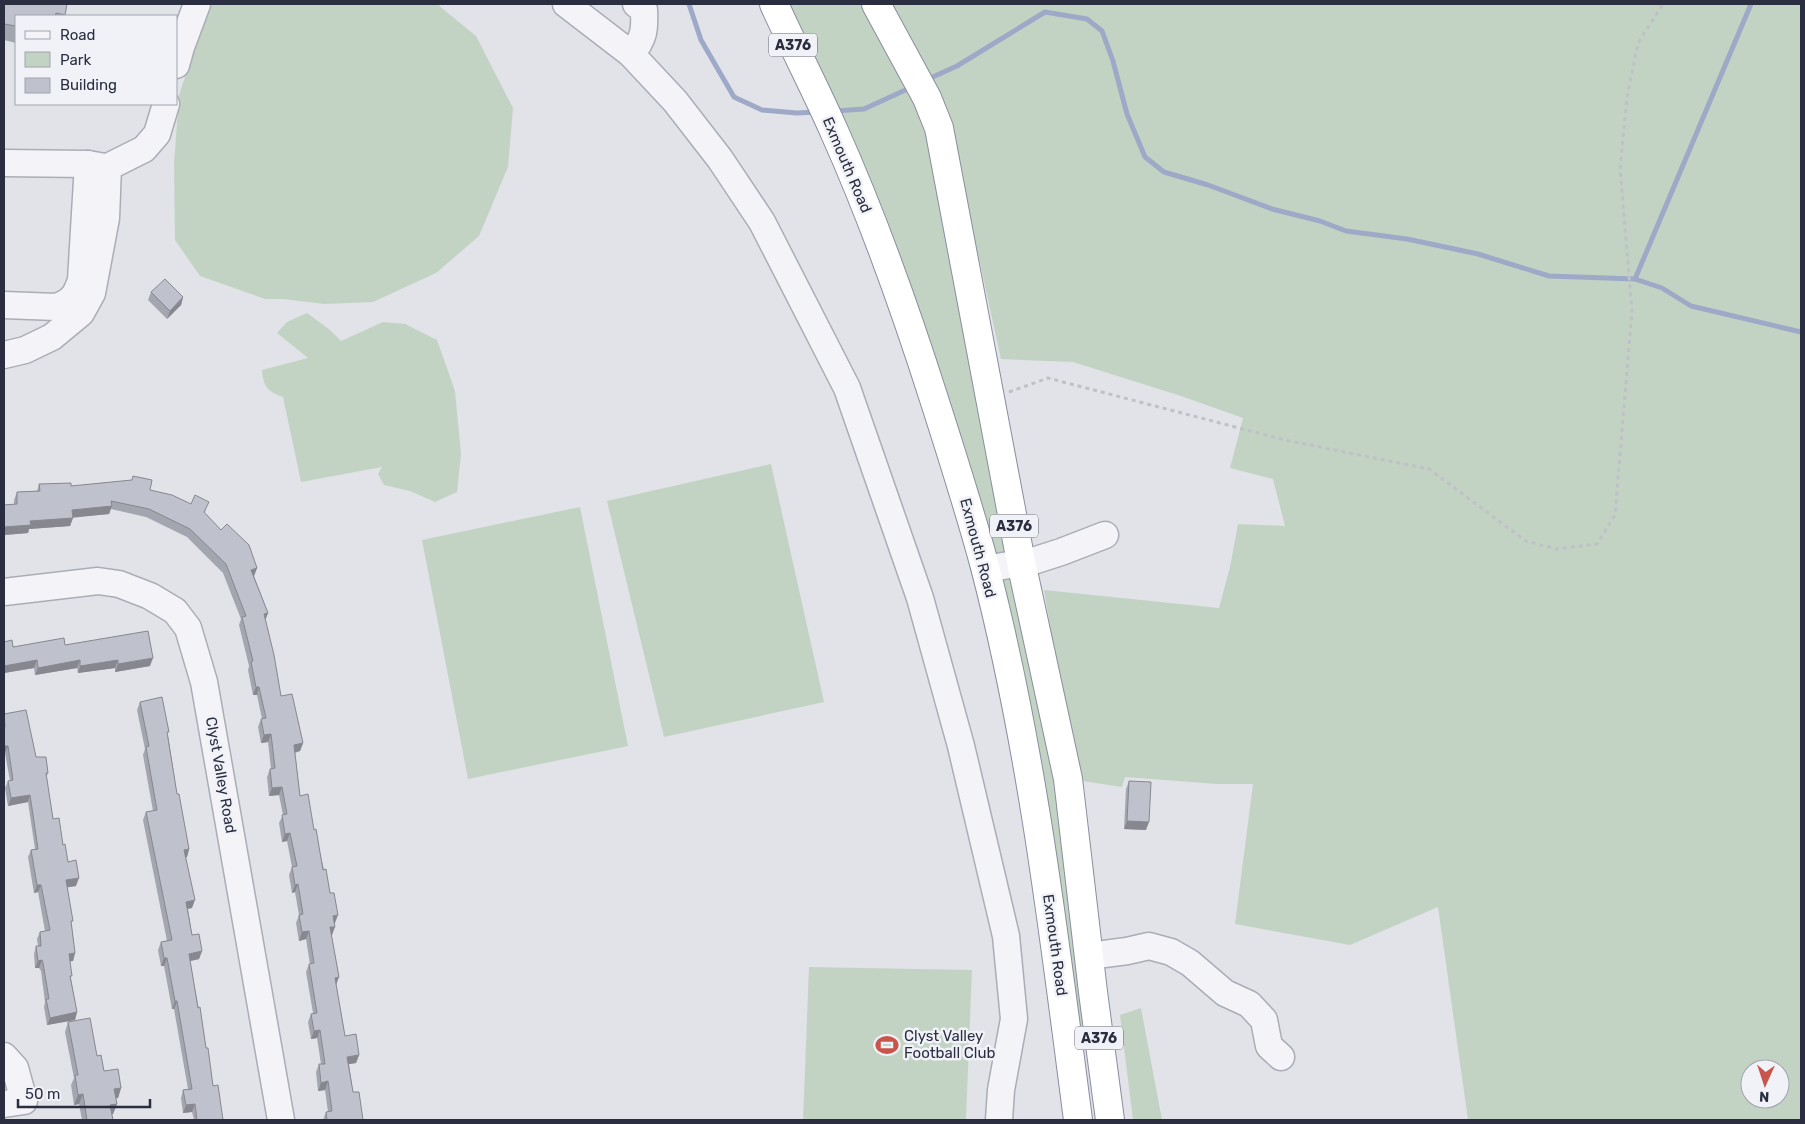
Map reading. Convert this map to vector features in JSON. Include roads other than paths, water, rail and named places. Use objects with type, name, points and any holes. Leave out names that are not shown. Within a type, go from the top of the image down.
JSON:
[{"type":"highway","name":"Exmouth Road","points":[[774,4],[834,131],[911,328],[948,442],[985,569],[1019,722],[1040,840],[1078,1120]]},
{"type":"highway","name":"Exmouth Road","points":[[876,4],[927,98],[939,128],[1021,562],[1068,779],[1110,1120]]},
{"type":"street","points":[[178,58],[197,4]]},
{"type":"street","points":[[566,4],[631,54],[675,101],[720,159],[762,222],[848,388],[920,598],[961,746],[1006,936],[1014,1019],[1001,1090],[998,1120]]},
{"type":"street","points":[[631,54],[643,37],[641,6]]},
{"type":"street","points":[[4,163],[98,166],[144,149],[157,134],[166,105]]},
{"type":"street","points":[[4,305],[56,307],[64,305],[77,294],[81,280],[98,166]]},
{"type":"street","points":[[4,355],[25,350],[52,337],[81,313],[92,293],[106,218],[98,166]]},
{"type":"street","points":[[985,569],[1061,552],[1105,535]]},
{"type":"street","name":"Clyst Valley Road","points":[[4,592],[98,581],[119,584],[150,596],[175,611],[188,628],[204,682],[281,1120]]},
{"type":"street","points":[[1089,956],[1127,952],[1149,946],[1171,952],[1190,963],[1224,993],[1249,1004],[1264,1020],[1270,1046],[1281,1057]]},
{"type":"street","points":[[4,1056],[15,1068],[22,1102]]},
{"type":"waterway","points":[[689,4],[701,40],[734,97],[762,110],[797,113],[817,112]]},
{"type":"waterway","points":[[1635,279],[1751,4]]},
{"type":"waterway","points":[[926,80],[957,66],[1045,12],[1087,19],[1102,31],[1113,61],[1127,114],[1145,157],[1164,172],[1208,185],[1272,209],[1320,221],[1346,231],[1407,239],[1478,254],[1549,276],[1635,279],[1662,288],[1691,306],[1801,332]]},
{"type":"waterway","points":[[835,111],[864,109],[912,87]]},
{"type":"place","name":"Clyst Valley Football Club","points":[[887,1045]]}]
